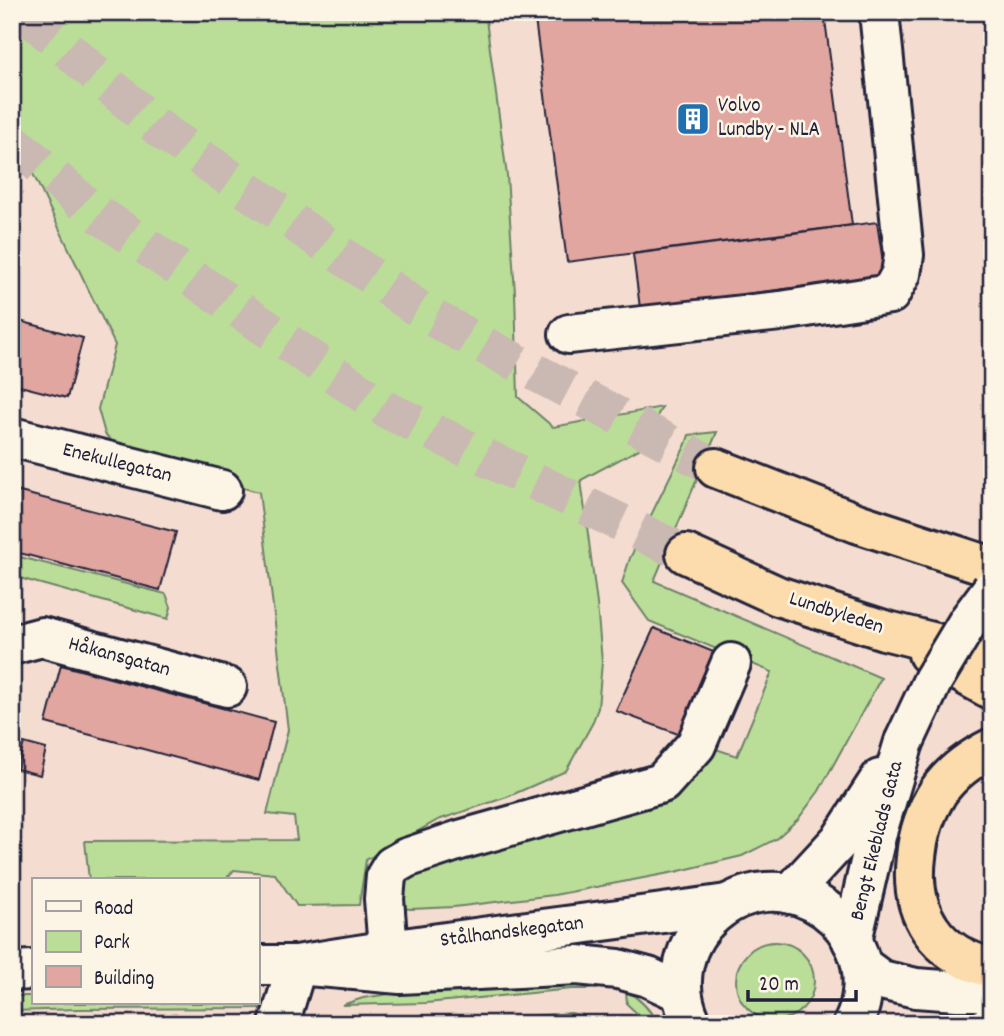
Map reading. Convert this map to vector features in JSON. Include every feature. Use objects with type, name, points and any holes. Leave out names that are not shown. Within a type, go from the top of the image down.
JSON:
[{"type":"highway","points":[[716,468],[857,523],[992,567]]},
{"type":"highway","name":"Lundbyleden","points":[[686,554],[778,596],[884,629],[992,657]]},
{"type":"highway","points":[[884,629],[992,690]]},
{"type":"highway","points":[[992,748],[959,769],[939,790],[926,815],[914,873],[915,892],[928,928],[942,945],[957,956],[992,968]]},
{"type":"street","points":[[569,334],[781,311],[890,295],[901,275],[904,255],[879,12]]},
{"type":"street","name":"Enekullegatan","points":[[12,437],[222,490]]},
{"type":"street","name":"Bengt Ekeblads Gata","points":[[790,894],[841,839],[904,742],[933,680],[968,620],[992,589]]},
{"type":"street","name":"Håkansgatan","points":[[12,645],[42,637],[227,687]]},
{"type":"street","points":[[388,949],[384,898],[386,876],[392,866],[406,858],[460,840],[662,783],[696,745],[731,663]]},
{"type":"street","name":"Bengt Ekeblads Gata","points":[[853,1024],[862,993],[857,954],[877,832],[904,742]]},
{"type":"street","points":[[687,1008],[684,963],[695,936],[715,912],[727,904],[757,893],[768,892],[790,894],[812,901],[831,914],[847,931],[857,954],[881,980],[916,988],[992,991]]},
{"type":"street","name":"Stålhandskegatan","points":[[297,965],[388,949],[727,904]]},
{"type":"street","name":"Stålhandskegatan","points":[[259,965],[297,965],[400,974],[578,965],[618,969],[648,977],[687,1008]]},
{"type":"street","points":[[279,1024],[297,965]]},
{"type":"street","points":[[12,971],[32,970]]},
{"type":"green space","points":[[12,12],[485,12],[507,176],[515,293],[518,397],[553,427],[662,407],[639,449],[581,480],[602,662],[598,708],[566,771],[507,797],[438,820],[366,860],[359,905],[297,906],[275,874],[234,870],[227,878],[89,878],[85,841],[297,840],[294,817],[267,814],[288,730],[259,492],[139,460],[119,449],[105,434],[98,409],[115,345],[12,130]]},
{"type":"green space","points":[[717,432],[654,581],[881,678],[819,791],[798,819],[776,839],[742,856],[554,895],[454,907],[402,908],[397,888],[409,876],[713,748],[737,756],[772,672],[649,621],[622,583],[630,558],[689,435]]},
{"type":"green space","points":[[12,555],[166,594],[171,607],[168,619],[12,576]]},
{"type":"green space","points":[[775,942],[790,945],[803,953],[811,966],[814,981],[811,996],[803,1009],[790,1017],[775,1020],[760,1017],[747,1009],[739,996],[736,981],[739,966],[747,953],[760,945]]},
{"type":"green space","points":[[590,983],[599,986],[597,989],[426,1003],[342,1005],[389,994]]},
{"type":"green space","points":[[626,991],[645,1005],[658,1024],[648,1024],[627,1004]]},
{"type":"green space","points":[[12,996],[32,996],[32,1004],[259,1004],[259,997],[264,1008],[79,1009],[12,1011]]},
{"type":"green space","points":[[571,1013],[581,1015],[572,1024],[429,1024]]},
{"type":"building","name":"Volvo Lundby - NLA","points":[[534,12],[824,12],[852,225],[567,262]]},
{"type":"building","points":[[877,222],[885,276],[640,308],[633,254]]},
{"type":"building","points":[[12,319],[83,338],[67,398],[12,384]]},
{"type":"building","points":[[12,490],[176,532],[160,590],[12,551]]},
{"type":"building","points":[[654,628],[721,655],[686,737],[616,711]]},
{"type":"building","points":[[61,665],[274,722],[259,780],[46,723]]},
{"type":"building","points":[[24,743],[46,749],[40,775],[17,769]]},
{"type":"tunnel","points":[[24,12],[162,131],[429,316],[716,468]]},
{"type":"tunnel","points":[[12,141],[88,207],[387,410],[686,554]]},
{"type":"place","name":"Volvo Lundby - NLA","points":[[693,119]]}]
